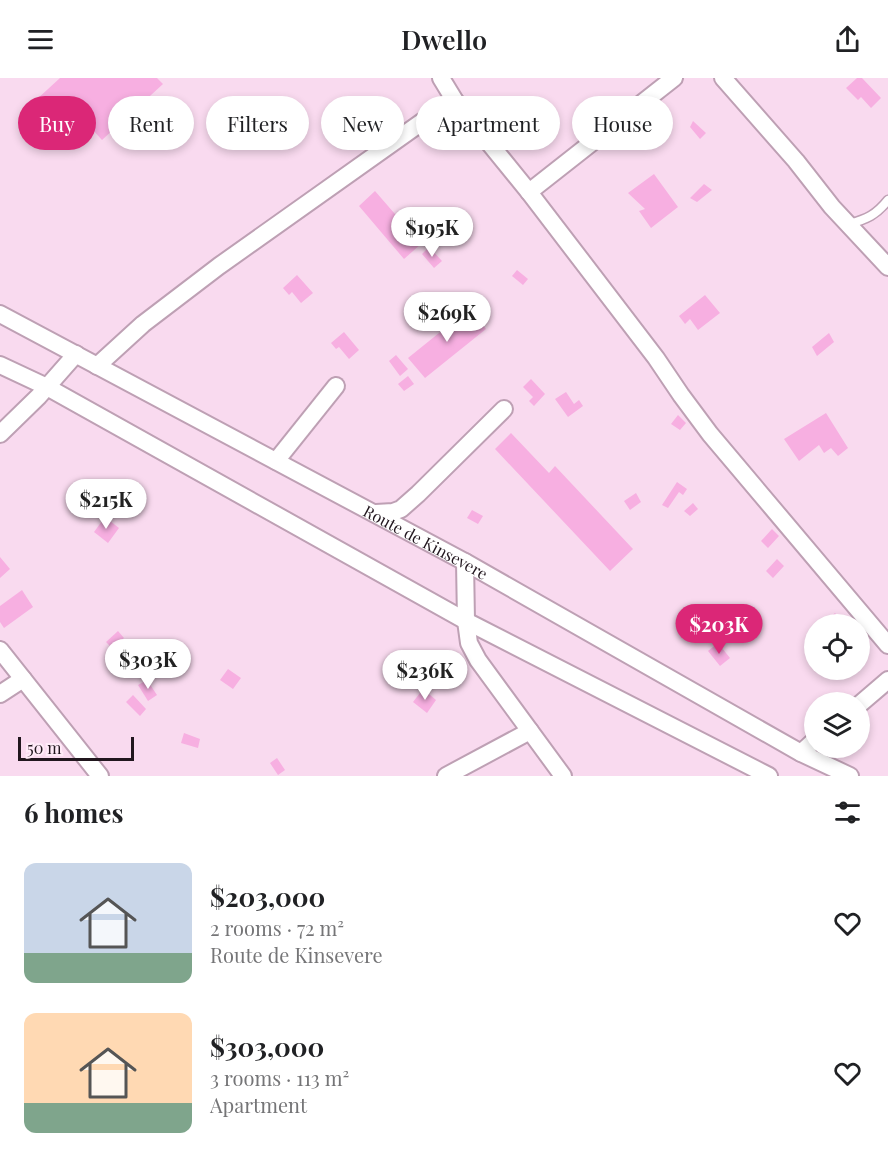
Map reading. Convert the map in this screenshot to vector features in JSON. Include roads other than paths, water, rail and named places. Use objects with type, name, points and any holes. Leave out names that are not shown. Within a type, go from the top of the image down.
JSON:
[{"type":"street","points":[[441,78],[452,96]]},
{"type":"street","points":[[529,192],[674,78]]},
{"type":"street","points":[[723,78],[796,161],[826,200],[888,267]]},
{"type":"street","points":[[97,366],[143,324],[219,266],[416,127]]},
{"type":"street","points":[[495,150],[656,358],[717,442],[888,645]]},
{"type":"street","name":"Route de Kinsevere","points":[[0,314],[376,513],[801,753],[850,776]]},
{"type":"street","points":[[0,434],[76,354]]},
{"type":"street","points":[[0,366],[47,387],[466,621],[769,776]]},
{"type":"street","points":[[276,461],[336,386]]},
{"type":"street","points":[[376,513],[393,512],[401,508],[504,409]]},
{"type":"street","points":[[465,562],[466,621],[469,643],[478,660],[563,776]]},
{"type":"street","points":[[0,650],[100,776]]},
{"type":"street","points":[[0,694],[23,679]]},
{"type":"street","points":[[870,695],[888,680]]},
{"type":"street","points":[[446,776],[530,731]]},
{"type":"street","points":[[801,753],[804,750]]},
{"type":"lane","points":[[849,224],[867,219],[882,208],[888,200]]}]
